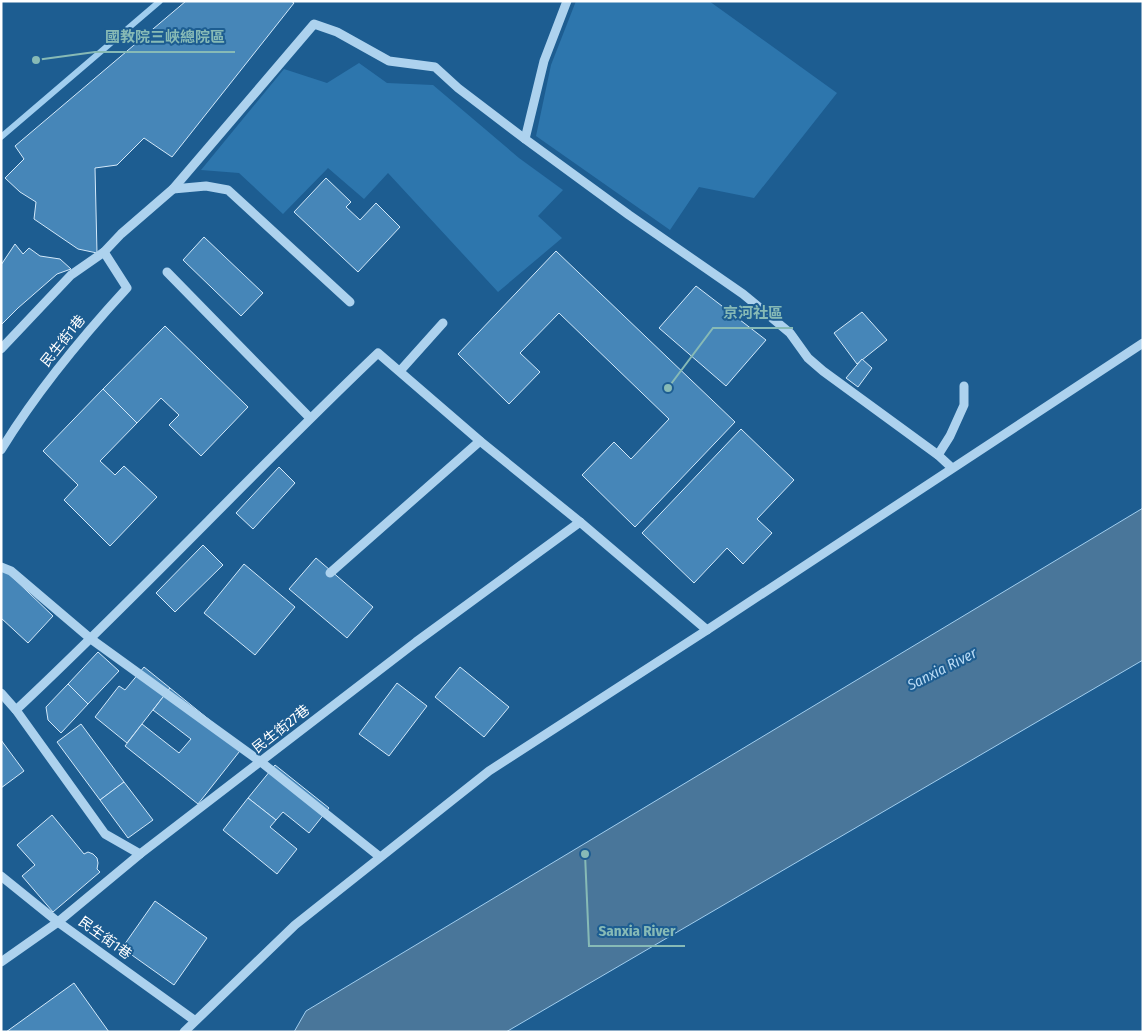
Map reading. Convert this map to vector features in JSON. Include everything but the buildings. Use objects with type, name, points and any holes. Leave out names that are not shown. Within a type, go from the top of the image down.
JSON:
[{"type":"street","points":[[525,139],[544,62],[567,1]]},
{"type":"street","points":[[1,349],[71,275],[104,252],[121,234],[173,188],[314,24],[337,32],[389,61],[436,68],[458,88],[525,139],[629,215],[743,294],[790,332],[808,358],[823,371],[938,455],[952,468]]},
{"type":"street","points":[[173,188],[206,186],[228,190],[350,302]]},
{"type":"street","name":"民生街1巷","points":[[1,450],[16,425],[68,353],[127,288],[104,252]]},
{"type":"street","points":[[167,272],[310,418]]},
{"type":"street","points":[[400,371],[443,323]]},
{"type":"street","points":[[184,1032],[194,1020],[295,925],[489,771],[1143,343]]},
{"type":"street","points":[[16,710],[91,639],[290,437],[378,353],[480,441],[580,522],[707,630]]},
{"type":"street","points":[[938,455],[950,436],[964,405],[964,386]]},
{"type":"street","points":[[330,573],[480,441]]},
{"type":"street","name":"民生街27巷","points":[[1,962],[58,922],[140,854],[416,642],[580,522]]},
{"type":"street","points":[[1,567],[11,571],[91,639],[261,762],[380,857]]},
{"type":"street","points":[[1,693],[16,710],[105,834],[140,854]]},
{"type":"street","name":"民生街1巷","points":[[1,876],[58,922],[194,1020]]},
{"type":"shaded area","points":[[576,1],[709,1],[837,93],[754,198],[699,187],[670,230],[536,136],[551,65]]},
{"type":"shaded area","points":[[359,63],[387,83],[433,85],[519,158],[563,190],[538,216],[562,238],[498,292],[388,173],[364,199],[328,168],[283,214],[239,173],[201,170],[284,69],[327,83]]},
{"type":"water","points":[[1143,508],[1143,660],[506,1032],[294,1032],[306,1011]]},
{"type":"waterway","points":[[1,137],[160,1]]},
{"type":"place","name":"國教院三峽總院區","points":[[36,60]]},
{"type":"place","name":"京河社區","points":[[668,388]]},
{"type":"place","name":"Sanxia River","points":[[585,854]]}]
